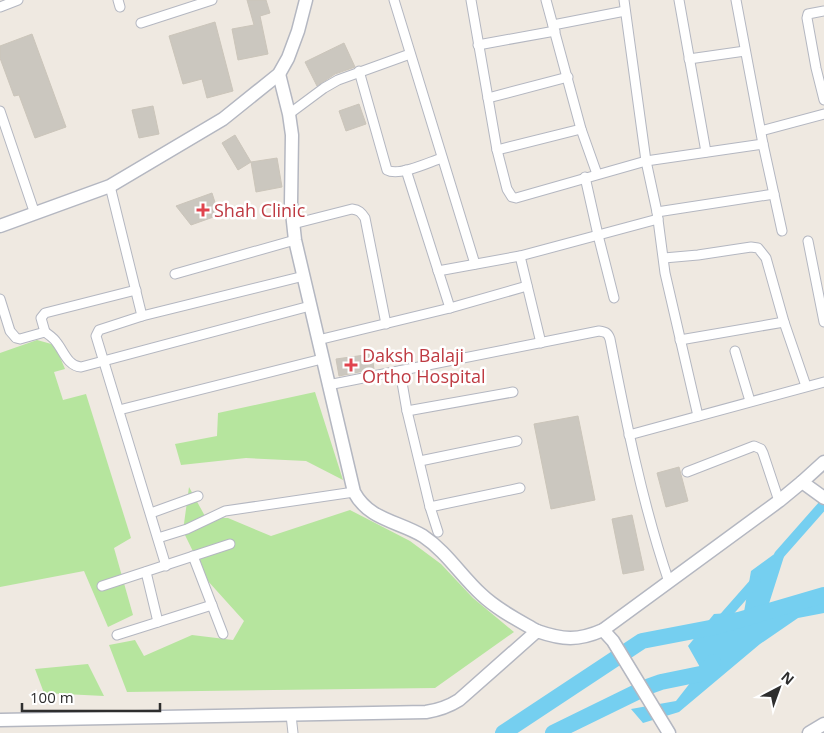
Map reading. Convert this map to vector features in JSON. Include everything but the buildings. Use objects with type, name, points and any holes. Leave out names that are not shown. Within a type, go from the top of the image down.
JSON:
[{"type":"street","points":[[0,7],[18,0]]},
{"type":"street","points":[[141,23],[212,0]]},
{"type":"street","points":[[0,226],[110,186],[223,119],[279,74],[288,58],[298,31],[306,0]]},
{"type":"street","points":[[394,0],[475,264]]},
{"type":"street","points":[[471,0],[498,150],[507,189],[512,197],[516,198],[596,174],[646,162],[763,144]]},
{"type":"street","points":[[546,0],[581,129],[596,174]]},
{"type":"street","points":[[624,0],[646,162],[658,216],[668,289],[698,416]]},
{"type":"street","points":[[679,0],[706,152]]},
{"type":"street","points":[[736,0],[763,144],[782,231]]},
{"type":"street","points":[[478,45],[625,10]]},
{"type":"street","points":[[824,11],[808,14],[807,18],[824,100]]},
{"type":"street","points":[[690,59],[745,51]]},
{"type":"street","points":[[289,114],[324,88],[359,71],[410,54]]},
{"type":"street","points":[[359,71],[387,170],[391,173],[406,170],[442,158]]},
{"type":"street","points":[[279,74],[289,114],[292,136],[291,203],[295,240],[354,492],[359,502],[368,510],[422,536],[435,545],[484,597],[505,613],[537,631],[560,639],[590,636],[603,630],[779,501],[807,485],[824,462]]},
{"type":"street","points":[[488,98],[568,77]]},
{"type":"street","points":[[0,111],[36,214]]},
{"type":"street","points":[[761,131],[824,114]]},
{"type":"street","points":[[498,150],[581,129]]},
{"type":"street","points":[[406,170],[450,308]]},
{"type":"street","points":[[586,177],[614,298]]},
{"type":"street","points":[[110,186],[142,316]]},
{"type":"street","points":[[438,271],[520,256],[598,235],[658,216],[774,194]]},
{"type":"street","points":[[293,224],[352,209],[362,213],[365,218],[386,324]]},
{"type":"street","points":[[176,274],[295,240]]},
{"type":"street","points":[[808,241],[824,322]]},
{"type":"street","points":[[664,258],[751,247],[758,248],[766,258],[784,322],[806,386]]},
{"type":"street","points":[[520,256],[542,343]]},
{"type":"street","points":[[166,566],[96,336],[97,332],[103,328],[142,316],[304,276]]},
{"type":"street","points":[[318,340],[450,308],[527,286]]},
{"type":"street","points":[[136,290],[45,313],[41,318],[45,332],[53,338],[66,358],[76,366],[104,361],[310,306]]},
{"type":"street","points":[[0,299],[10,331],[16,338],[45,332]]},
{"type":"street","points":[[680,340],[784,322]]},
{"type":"street","points":[[328,385],[600,331],[608,334],[653,537],[668,582]]},
{"type":"street","points":[[735,351],[750,401]]},
{"type":"street","points":[[119,410],[322,360]]},
{"type":"street","points":[[400,371],[407,411],[438,532]]},
{"type":"street","points":[[629,435],[824,382]]},
{"type":"street","points":[[407,411],[513,392]]},
{"type":"street","points":[[420,461],[518,441]]},
{"type":"street","points":[[687,472],[757,446],[763,452],[779,501]]},
{"type":"street","points":[[807,485],[824,498]]},
{"type":"street","points":[[430,506],[520,488]]},
{"type":"street","points":[[158,538],[187,529],[225,511],[354,492]]},
{"type":"street","points":[[151,513],[198,496]]},
{"type":"street","points":[[102,586],[230,544]]},
{"type":"street","points":[[193,556],[224,634]]},
{"type":"street","points":[[146,572],[158,622]]},
{"type":"street","points":[[117,636],[212,605]]},
{"type":"street","points":[[603,630],[613,641],[669,733]]},
{"type":"street","points":[[0,720],[426,712],[450,706],[459,700],[537,631]]},
{"type":"street","points":[[291,715],[293,733]]},
{"type":"street","points":[[809,733],[824,724]]},
{"type":"green space","points":[[37,340],[55,345],[65,369],[54,372],[63,400],[86,394],[131,538],[114,548],[133,615],[108,627],[84,571],[0,587],[0,353]]},
{"type":"green space","points":[[315,392],[343,480],[306,461],[246,458],[181,465],[175,444],[217,436],[218,413]]},
{"type":"green space","points":[[189,487],[206,518],[228,518],[271,536],[350,510],[410,541],[441,564],[473,598],[514,632],[435,688],[127,692],[109,645],[135,640],[144,656],[192,635],[233,640],[244,621],[207,580],[183,531]]},
{"type":"green space","points":[[88,664],[104,696],[44,693],[35,669]]},
{"type":"water","points":[[788,544],[766,613],[824,590],[824,613],[798,618],[760,644],[679,712],[643,723],[631,709],[676,701],[701,669],[688,646],[714,614],[744,612],[751,571]]},
{"type":"waterway","points":[[779,555],[824,504]]},
{"type":"waterway","points":[[719,623],[756,581]]},
{"type":"waterway","points":[[503,733],[642,641],[715,627],[824,595]]},
{"type":"waterway","points":[[553,733],[647,687],[661,682],[705,673],[713,662]]},
{"type":"place","name":"Shah Clinic","points":[[203,210]]},
{"type":"place","name":"Daksh Balaji Ortho Hospital","points":[[351,365]]}]
